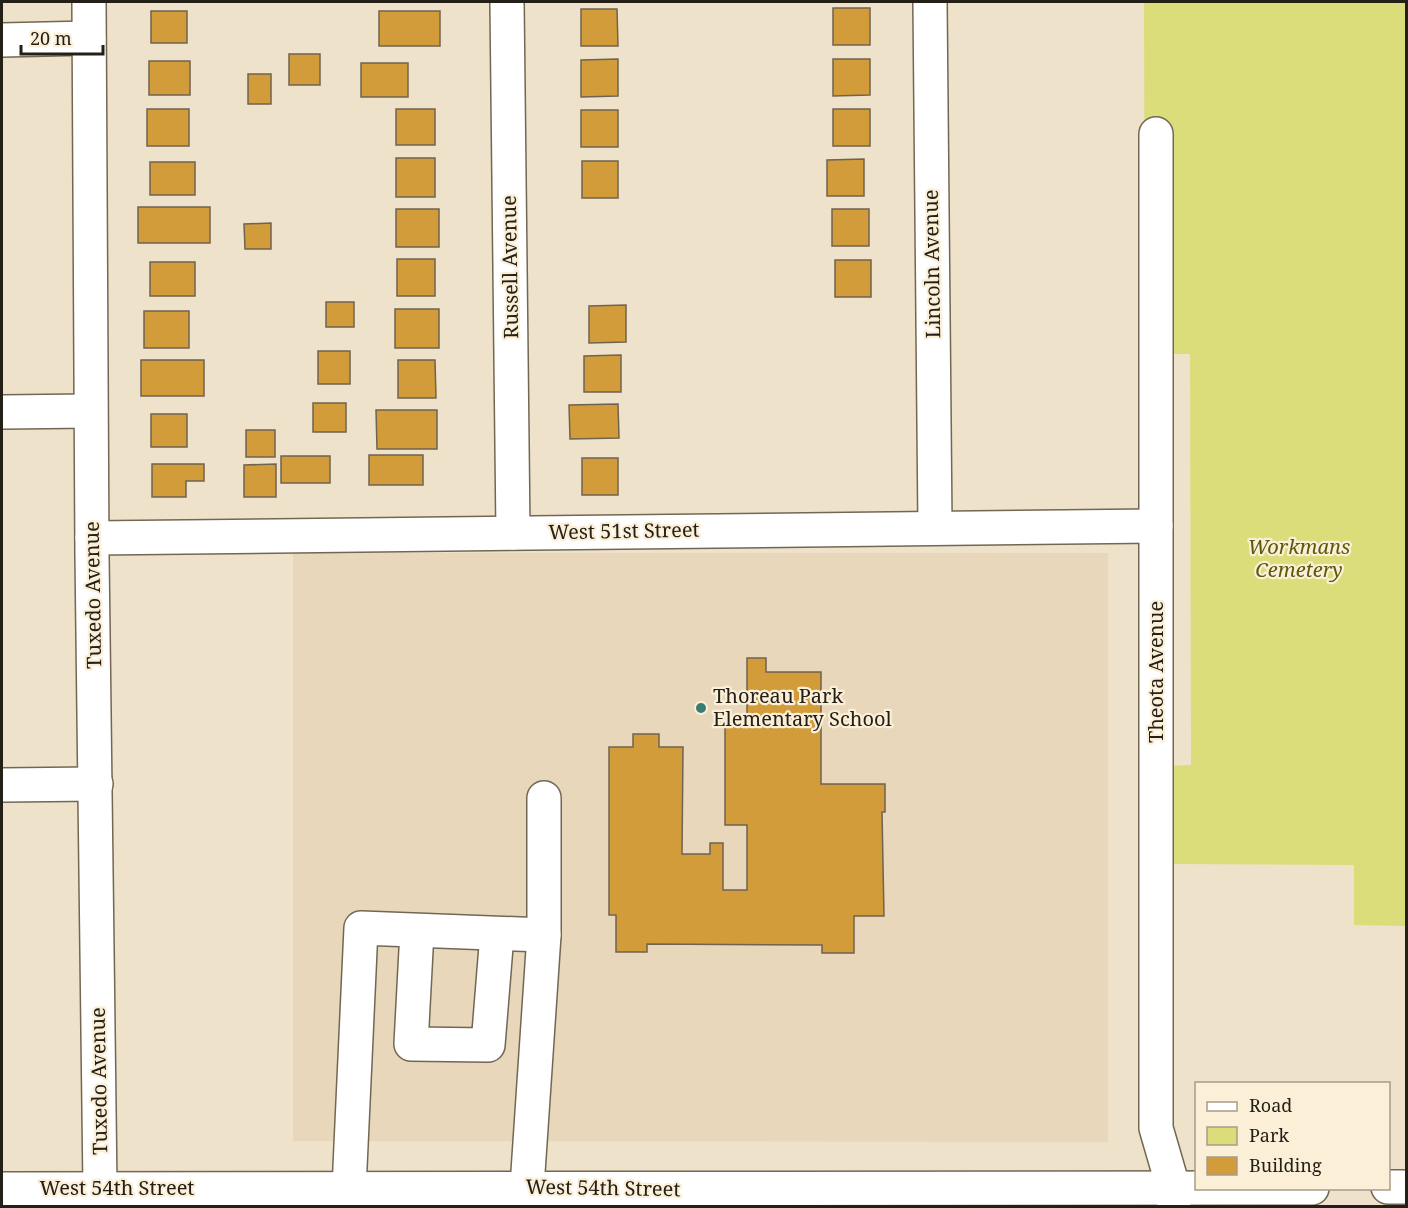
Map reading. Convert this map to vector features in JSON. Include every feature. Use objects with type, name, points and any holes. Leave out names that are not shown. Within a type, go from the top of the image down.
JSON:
[{"type":"street","name":"Tuxedo Avenue","points":[[88,2],[90,411],[100,1188]]},
{"type":"street","name":"Russell Avenue","points":[[507,2],[513,533]]},
{"type":"street","name":"Lincoln Avenue","points":[[930,2],[935,527]]},
{"type":"street","points":[[2,40],[89,38]]},
{"type":"street","name":"Theota Avenue","points":[[1156,134],[1156,1128],[1174,1198]]},
{"type":"street","points":[[2,412],[90,411]]},
{"type":"street","name":"West 51st Street","points":[[92,538],[1156,526]]},
{"type":"street","points":[[2,785],[96,784]]},
{"type":"street","points":[[526,1187],[544,935],[544,798]]},
{"type":"street","points":[[342,1195],[361,928],[544,935]]},
{"type":"street","points":[[417,931],[411,1044],[488,1045],[497,934]]},
{"type":"street","name":"West 54th Street","points":[[2,1189],[100,1188],[342,1195],[526,1187],[735,1198],[1174,1198],[1284,1190]]},
{"type":"street","points":[[1390,1188],[1407,1187]]},
{"type":"shaded area","name":"Thoreau Park Elementary School","points":[[293,553],[1108,553],[1108,1142],[293,1141]]},
{"type":"green space","name":"Workmans Cemetery","points":[[1144,2],[1406,2],[1406,926],[1354,925],[1354,865],[1168,864],[1169,766],[1191,765],[1190,354],[1145,354]]},
{"type":"building","points":[[833,8],[870,8],[870,45],[833,45]]},
{"type":"building","points":[[581,9],[617,9],[618,46],[581,46]]},
{"type":"building","points":[[151,11],[187,11],[187,43],[151,43]]},
{"type":"building","points":[[379,11],[440,11],[440,46],[379,46]]},
{"type":"building","points":[[289,54],[320,54],[320,85],[289,85]]},
{"type":"building","points":[[618,59],[618,96],[581,97],[581,60]]},
{"type":"building","points":[[833,59],[870,59],[870,95],[833,96]]},
{"type":"building","points":[[149,61],[190,61],[190,95],[149,95]]},
{"type":"building","points":[[361,63],[408,63],[408,97],[361,97]]},
{"type":"building","points":[[248,74],[271,74],[271,104],[248,104]]},
{"type":"building","points":[[147,109],[189,109],[189,146],[147,146]]},
{"type":"building","points":[[396,109],[435,109],[435,145],[396,145]]},
{"type":"building","points":[[833,109],[870,109],[870,146],[833,146]]},
{"type":"building","points":[[581,110],[618,110],[618,147],[581,147]]},
{"type":"building","points":[[396,158],[435,158],[435,197],[396,197]]},
{"type":"building","points":[[864,159],[864,196],[827,196],[827,160]]},
{"type":"building","points":[[582,161],[618,161],[618,198],[582,198]]},
{"type":"building","points":[[150,162],[195,162],[195,195],[150,195]]},
{"type":"building","points":[[138,207],[210,207],[210,243],[138,243]]},
{"type":"building","points":[[396,209],[439,209],[439,247],[396,247]]},
{"type":"building","points":[[832,209],[869,209],[869,246],[832,246]]},
{"type":"building","points":[[271,223],[271,249],[245,249],[244,224]]},
{"type":"building","points":[[397,259],[435,259],[435,296],[397,296]]},
{"type":"building","points":[[835,260],[871,260],[871,297],[835,297]]},
{"type":"building","points":[[150,262],[195,262],[195,296],[150,296]]},
{"type":"building","points":[[326,302],[354,302],[354,327],[326,327]]},
{"type":"building","points":[[626,305],[626,342],[589,343],[589,306]]},
{"type":"building","points":[[395,309],[439,309],[439,348],[395,348]]},
{"type":"building","points":[[144,311],[189,311],[189,348],[144,348]]},
{"type":"building","points":[[318,351],[350,351],[350,384],[318,384]]},
{"type":"building","points":[[621,355],[621,392],[584,392],[584,356]]},
{"type":"building","points":[[141,360],[204,360],[204,396],[141,396]]},
{"type":"building","points":[[398,360],[435,360],[436,398],[398,398]]},
{"type":"building","points":[[313,403],[346,403],[346,432],[313,432]]},
{"type":"building","points":[[618,404],[619,438],[570,439],[569,405]]},
{"type":"building","points":[[376,410],[437,410],[437,449],[377,449]]},
{"type":"building","points":[[151,414],[187,414],[187,447],[151,447]]},
{"type":"building","points":[[246,430],[275,430],[275,457],[246,457]]},
{"type":"building","points":[[369,455],[423,455],[423,485],[369,485]]},
{"type":"building","points":[[281,456],[330,456],[330,483],[281,483]]},
{"type":"building","points":[[582,458],[618,458],[618,495],[582,495]]},
{"type":"building","points":[[152,464],[204,464],[204,481],[186,481],[186,497],[152,497]]},
{"type":"building","points":[[276,464],[276,497],[244,497],[244,465]]},
{"type":"building","name":"Thoreau Park Elementary School","points":[[747,658],[766,658],[766,672],[821,672],[821,784],[885,784],[885,812],[882,812],[884,916],[854,916],[854,953],[822,953],[822,945],[647,944],[647,952],[616,952],[616,915],[609,915],[609,747],[633,747],[633,734],[659,734],[659,747],[683,747],[682,854],[710,854],[710,843],[723,843],[723,890],[747,890],[747,825],[725,825],[725,727],[747,727]]},
{"type":"place","name":"Thoreau Park Elementary School","points":[[701,708]]}]
